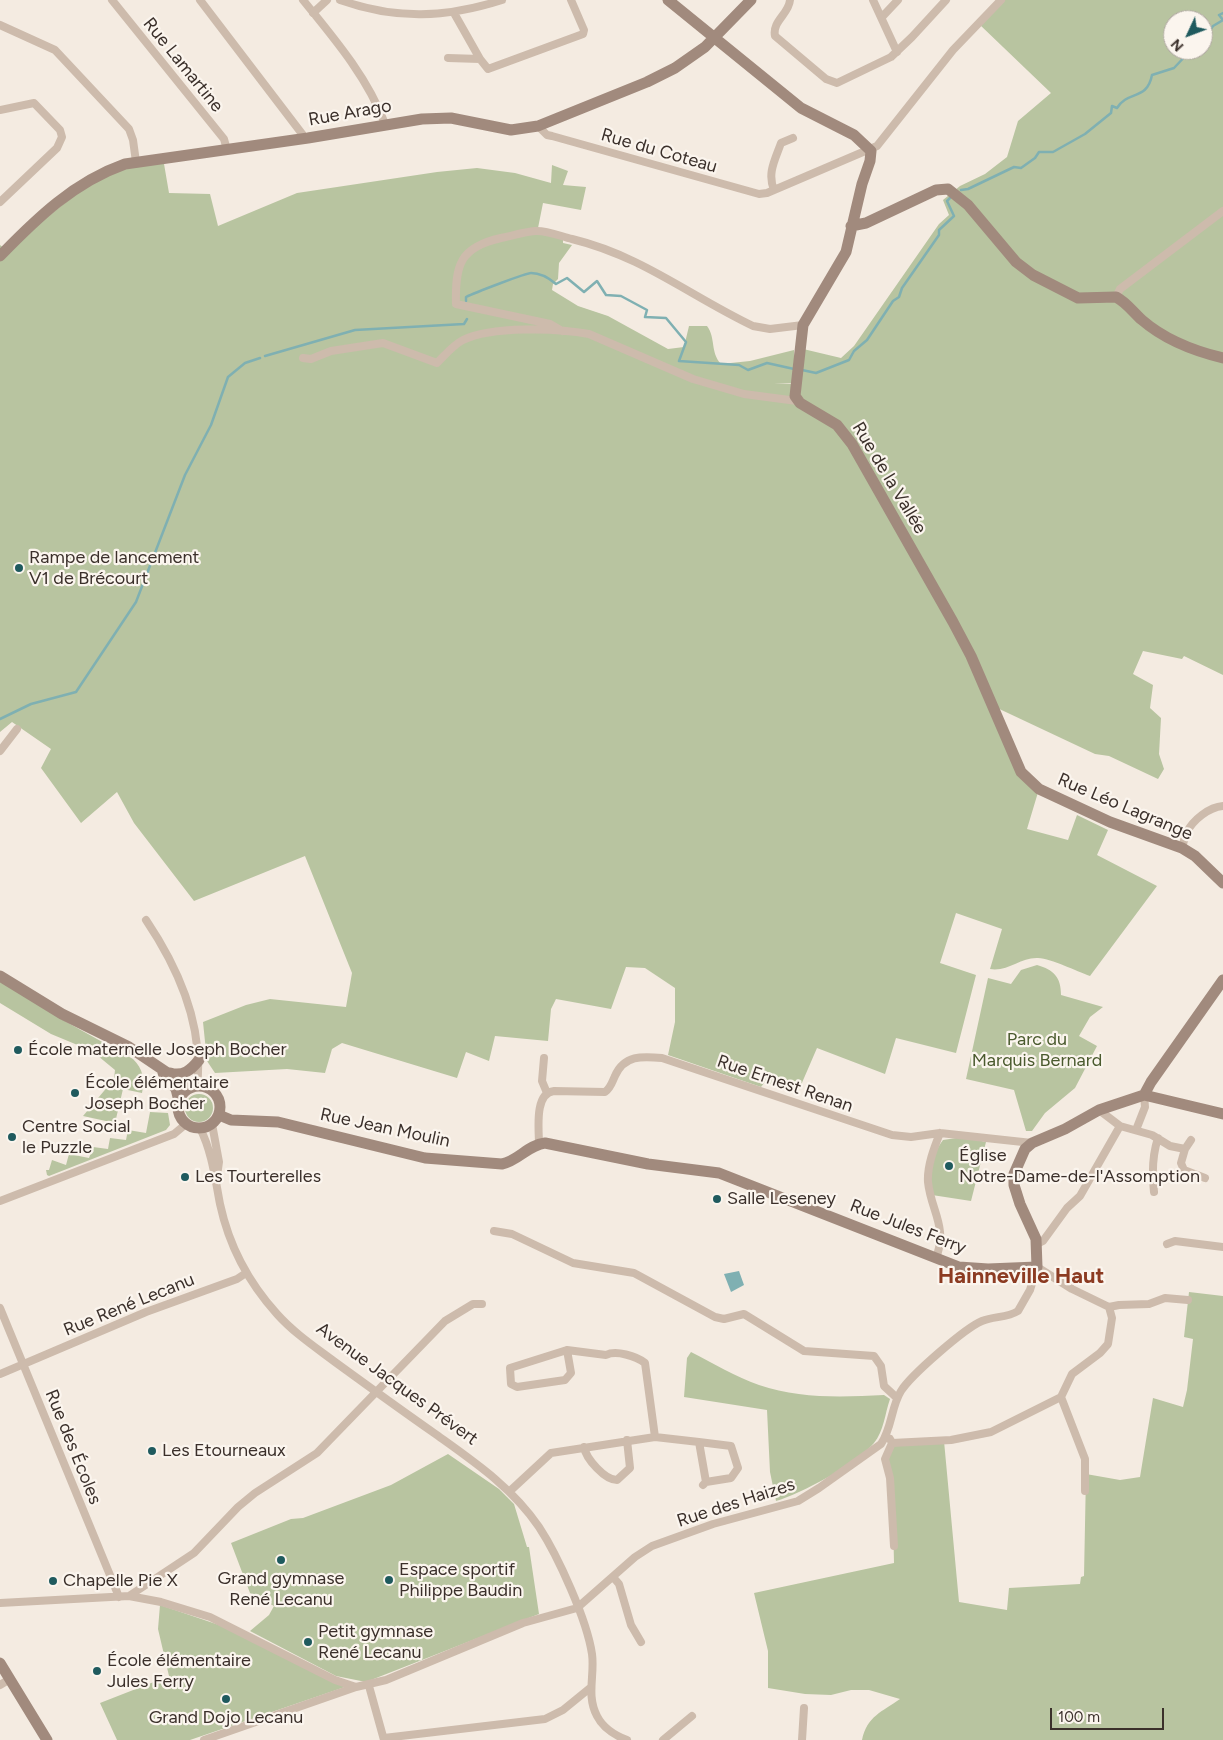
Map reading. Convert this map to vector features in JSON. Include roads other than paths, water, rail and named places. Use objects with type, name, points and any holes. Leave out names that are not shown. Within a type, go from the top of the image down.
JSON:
[{"type":"street","name":"Rue Lamartine","points":[[112,0],[224,139],[227,150]]},
{"type":"street","points":[[200,0],[306,139]]},
{"type":"street","points":[[303,0],[338,45],[378,104],[385,124]]},
{"type":"street","points":[[313,12],[327,0]]},
{"type":"street","points":[[340,0],[360,7],[408,15],[454,13],[502,0]]},
{"type":"street","points":[[454,13],[480,59],[488,69],[583,34],[584,30],[571,0]]},
{"type":"street","points":[[668,0],[801,108],[854,135],[871,151]]},
{"type":"street","name":"Rue Arago","points":[[0,256],[35,220],[74,189],[105,171],[136,162],[306,139],[422,119],[451,118],[511,130],[538,126],[647,82],[675,68],[697,54],[751,0]]},
{"type":"street","points":[[790,0],[789,9],[774,29],[775,36],[830,81],[841,82],[897,52],[946,0]]},
{"type":"street","points":[[874,0],[897,52]]},
{"type":"street","points":[[882,17],[898,0]]},
{"type":"street","points":[[303,358],[311,359],[331,351],[383,343],[437,363],[459,343],[481,333],[494,331],[562,331],[589,334],[671,370],[715,386],[744,394],[797,402],[795,396],[803,325],[846,252],[871,151],[881,143],[889,130],[953,50],[1000,0]]},
{"type":"street","points":[[0,25],[48,45],[62,56],[129,129],[133,140],[136,162]]},
{"type":"street","points":[[448,58],[480,59]]},
{"type":"street","points":[[0,110],[34,103],[60,130],[62,137],[57,148],[0,202]]},
{"type":"street","name":"Rue du Coteau","points":[[538,126],[547,135],[759,194],[774,190],[864,151],[871,151]]},
{"type":"street","points":[[774,190],[770,180],[771,169],[781,143],[793,138]]},
{"type":"street","points":[[852,226],[866,223],[936,190],[948,189],[968,205],[1016,262],[1033,276],[1078,298],[1116,297],[1163,335],[1193,350],[1223,358]]},
{"type":"street","points":[[1116,297],[1120,289],[1223,211]]},
{"type":"street","points":[[562,331],[550,324],[456,304],[459,267],[468,252],[488,241],[536,231],[597,245],[648,266],[753,326],[770,330],[803,325]]},
{"type":"street","name":"Rue de la Vallée","points":[[797,402],[837,425],[852,444],[953,622],[992,706]]},
{"type":"street","name":"Rue Léo Lagrange","points":[[992,706],[1021,772],[1039,789],[1110,822],[1182,848],[1195,856],[1223,883]]},
{"type":"street","points":[[0,751],[17,729]]},
{"type":"street","points":[[1182,848],[1187,832],[1192,825],[1206,812],[1223,806]]},
{"type":"street","points":[[146,920],[164,947],[180,982],[192,1016],[199,1060],[194,1087],[179,1101]]},
{"type":"street","points":[[0,976],[62,1014],[129,1047],[194,1087],[214,1092],[220,1103],[215,1120],[200,1128],[186,1124],[179,1113],[176,1089],[162,1069]]},
{"type":"street","points":[[1136,1130],[1145,1107],[1144,1095],[1151,1082],[1223,980]]},
{"type":"street","name":"Rue Ernest Renan","points":[[547,1093],[554,1091],[605,1092],[610,1087],[620,1066],[629,1060],[641,1056],[662,1058],[871,1129],[911,1137],[940,1134],[1032,1143]]},
{"type":"street","points":[[539,1144],[539,1112],[542,1100],[547,1093],[542,1081],[544,1058]]},
{"type":"street","points":[[162,1069],[182,1074],[188,1072],[199,1060]]},
{"type":"street","points":[[1188,1300],[1165,1298],[1148,1304],[1110,1307],[1072,1289],[1037,1266],[1037,1244],[1018,1198],[1014,1179],[1025,1149],[1032,1143],[1065,1129],[1100,1110],[1144,1095],[1223,1114]]},
{"type":"street","points":[[1100,1110],[1120,1126],[1158,1138],[1170,1146],[1185,1149]]},
{"type":"street","name":"Rue Jean Moulin","points":[[215,1120],[278,1122],[438,1160],[506,1163],[539,1144]]},
{"type":"street","name":"Avenue Jacques Prévert","points":[[215,1120],[219,1162],[217,1178]]},
{"type":"street","points":[[0,1201],[174,1134],[186,1124]]},
{"type":"street","points":[[1037,1244],[1044,1241],[1067,1208],[1080,1196],[1120,1126]]},
{"type":"street","name":"Avenue Jacques Prévert","points":[[200,1128],[217,1178],[227,1227],[246,1273],[277,1315],[376,1392],[482,1467],[510,1491],[535,1521],[552,1549],[577,1608],[592,1656],[590,1688],[595,1710],[603,1725],[616,1736],[627,1740]]},
{"type":"street","points":[[936,1258],[941,1236],[928,1177],[934,1147],[940,1134]]},
{"type":"street","points":[[1154,1192],[1152,1174],[1158,1138]]},
{"type":"street","points":[[1191,1140],[1185,1149],[1181,1163],[1184,1170],[1205,1178]]},
{"type":"street","name":"Rue Jules Ferry","points":[[539,1144],[558,1145],[654,1165],[719,1173],[963,1268],[1037,1266]]},
{"type":"street","points":[[494,1231],[512,1234],[574,1263],[634,1273],[715,1318],[744,1314],[804,1351],[874,1356],[881,1366],[884,1386],[897,1398]]},
{"type":"street","points":[[1167,1244],[1175,1241],[1223,1246]]},
{"type":"street","name":"Rue des Haizes","points":[[204,1740],[356,1688],[369,1686],[523,1623],[577,1608],[652,1546],[713,1524],[782,1506],[804,1498],[870,1453],[886,1436],[897,1398],[908,1382],[962,1333],[984,1320],[1018,1311],[1030,1290],[1037,1266]]},
{"type":"street","name":"Rue René Lecanu","points":[[0,1374],[146,1312],[237,1279],[246,1273]]},
{"type":"street","points":[[129,1596],[194,1553],[238,1507],[255,1493],[317,1453],[445,1321],[473,1304],[482,1304]]},
{"type":"street","points":[[892,1443],[951,1440],[991,1432],[1061,1397],[1072,1374],[1100,1353],[1108,1344],[1112,1318],[1110,1307]]},
{"type":"street","name":"Rue des Écoles","points":[[0,1308],[119,1597]]},
{"type":"street","points":[[567,1350],[571,1373],[565,1380],[517,1387],[511,1384],[510,1368],[567,1350],[606,1355],[611,1353],[639,1358],[645,1363],[655,1436]]},
{"type":"street","points":[[1061,1397],[1085,1459],[1085,1491]]},
{"type":"street","points":[[510,1491],[551,1453],[655,1436],[731,1446],[738,1468],[731,1478],[705,1484],[699,1442]]},
{"type":"street","points":[[886,1436],[892,1443]]},
{"type":"street","points":[[584,1447],[585,1453],[606,1476],[617,1480],[630,1468],[626,1440]]},
{"type":"street","points":[[892,1443],[886,1459],[890,1478],[894,1546]]},
{"type":"street","points":[[613,1577],[618,1584],[631,1625],[641,1642]]},
{"type":"street","points":[[0,1603],[129,1596],[161,1602],[210,1617],[335,1680],[356,1688]]},
{"type":"street","points":[[0,1663],[5,1682],[47,1740]]},
{"type":"street","points":[[369,1686],[384,1739],[545,1719],[563,1710],[590,1688]]},
{"type":"street","points":[[802,1740],[804,1708]]},
{"type":"street","points":[[663,1740],[692,1716]]},
{"type":"water","points":[[739,1271],[744,1285],[731,1292],[724,1274]]},
{"type":"waterway","points":[[1213,26],[1223,20],[1219,15],[1223,13]]},
{"type":"waterway","points":[[961,190],[968,189],[1014,167],[1021,168],[1035,158],[1039,152],[1053,152],[1085,134],[1111,113],[1112,106],[1117,108],[1121,102],[1146,89],[1152,75],[1174,68],[1182,60]]},
{"type":"waterway","points":[[802,370],[816,373],[849,360],[854,351],[867,340],[893,301],[899,297],[902,288],[939,235],[939,230],[954,216],[947,201],[950,198]]},
{"type":"waterway","points":[[466,301],[466,297],[531,273],[545,276],[556,284],[567,278],[584,292],[597,281],[606,295],[621,296],[647,310],[645,317],[666,318],[686,342],[679,361],[739,365],[748,370],[767,363],[794,369]]},
{"type":"waterway","points":[[265,356],[355,330],[464,324],[467,319]]},
{"type":"waterway","points":[[0,719],[31,704],[76,692],[136,602],[185,475],[211,425],[228,377],[245,363],[260,358]]},
{"type":"place","name":"Rampe de lancement V1 de Brécourt","points":[[19,568]]},
{"type":"place","name":"École maternelle Joseph Bocher","points":[[18,1050]]},
{"type":"place","name":"École élémentaire Joseph Bocher","points":[[75,1093]]},
{"type":"place","name":"Centre Social le Puzzle","points":[[12,1137]]},
{"type":"place","name":"Église Notre-Dame-de-l'Assomption","points":[[949,1166]]},
{"type":"place","name":"Les Tourterelles","points":[[185,1177]]},
{"type":"place","name":"Salle Leseney","points":[[717,1199]]},
{"type":"place","name":"Les Etourneaux","points":[[152,1451]]},
{"type":"place","name":"Grand gymnase René Lecanu","points":[[281,1560]]},
{"type":"place","name":"Espace sportif Philippe Baudin","points":[[389,1580]]},
{"type":"place","name":"Chapelle Pie X","points":[[53,1581]]},
{"type":"place","name":"Petit gymnase René Lecanu","points":[[308,1642]]},
{"type":"place","name":"École élémentaire Jules Ferry","points":[[97,1671]]},
{"type":"place","name":"Grand Dojo Lecanu","points":[[226,1699]]},
{"type":"district","name":"Hainneville Haut","points":[[1021,1277]]},
{"type":"park label","name":"Parc du Marquis Bernard","points":[[1037,1050]]}]
